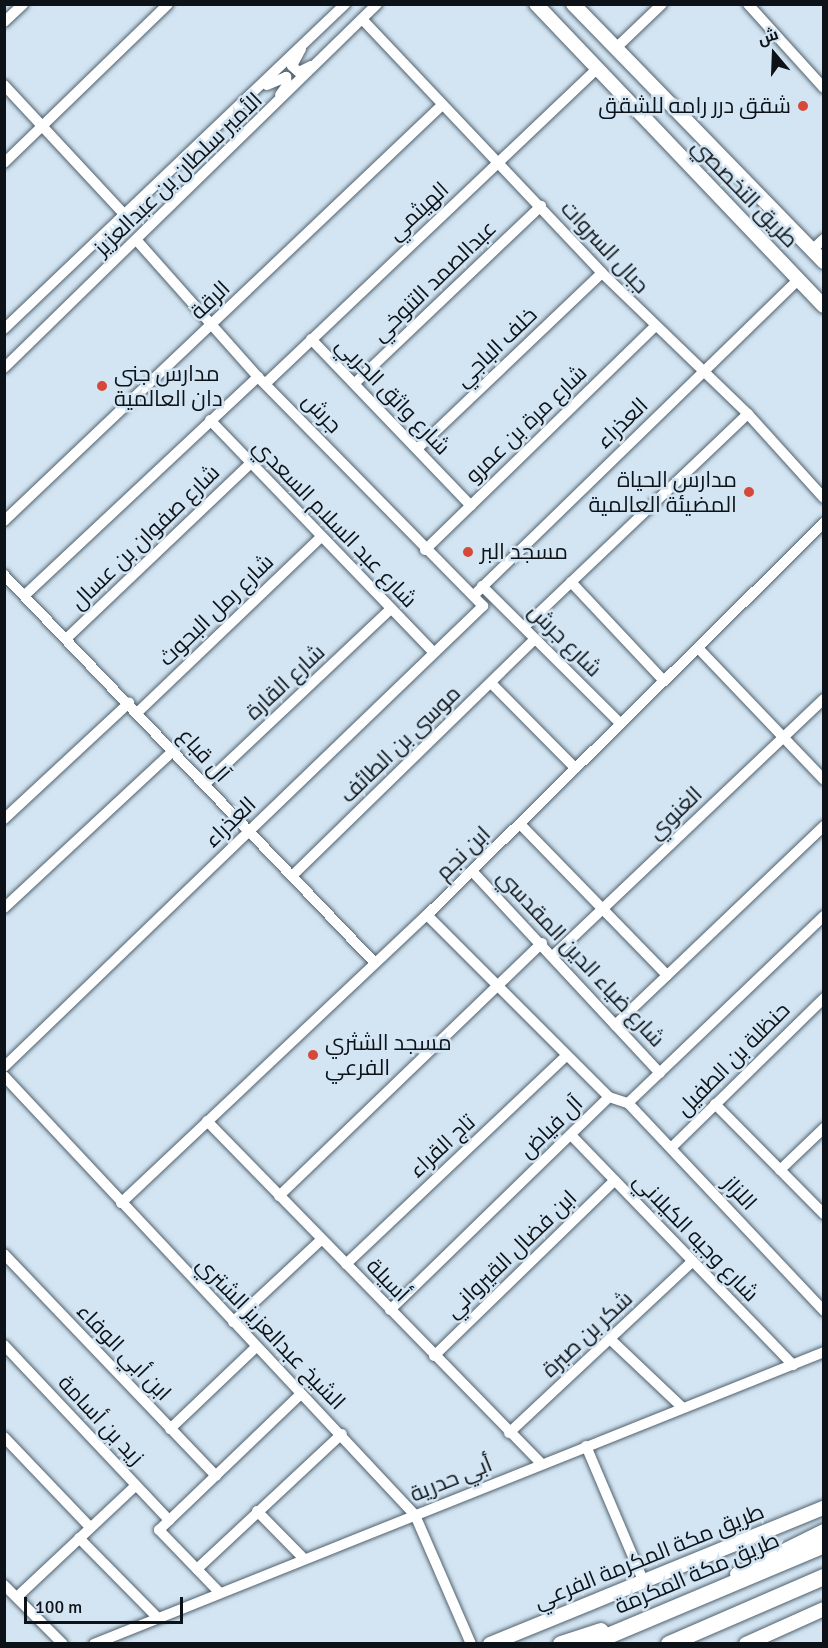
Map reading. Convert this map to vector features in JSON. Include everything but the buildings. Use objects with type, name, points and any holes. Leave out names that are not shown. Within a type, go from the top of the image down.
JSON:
[{"type":"highway","name":"طريق مكة المكرمة","points":[[589,1644],[824,1545]]},
{"type":"highway","points":[[669,1644],[824,1577]]},
{"type":"highway","points":[[561,1644],[659,1613]]},
{"type":"main road","name":"طريق التخصصي","points":[[536,4],[824,306]]},
{"type":"main road","name":"طريق التخصصي","points":[[573,4],[824,262]]},
{"type":"main road","name":"طريق مكة المكرمة الفرعي","points":[[490,1644],[824,1508]]},
{"type":"main road","points":[[659,1613],[824,1531]]},
{"type":"main road","points":[[751,1609],[824,1582]]},
{"type":"main road","points":[[746,1644],[824,1609]]},
{"type":"street","points":[[4,22],[23,4]]},
{"type":"street","points":[[4,162],[168,4]]},
{"type":"street","name":"الأمير سلطان بن عبدالعزيز","points":[[4,329],[345,4]]},
{"type":"street","name":"الأمير سلطان بن عبدالعزيز","points":[[4,368],[138,242],[377,4]]},
{"type":"street","points":[[615,49],[662,4]]},
{"type":"street","points":[[752,6],[824,88]]},
{"type":"street","name":"جبال السروات","points":[[362,18],[442,105],[500,161],[602,273],[654,327],[748,414],[824,498]]},
{"type":"street","points":[[300,46],[292,66],[296,71],[323,58]]},
{"type":"street","name":"الهيثمي","points":[[26,594],[210,420],[311,339],[598,68]]},
{"type":"street","points":[[249,95],[286,77],[287,85],[270,110]]},
{"type":"street","points":[[4,85],[124,214]]},
{"type":"street","name":"الرقة","points":[[4,521],[212,326],[442,105]]},
{"type":"street","name":"عبدالصمد التنوخي","points":[[355,383],[541,206]]},
{"type":"street","points":[[812,250],[824,239]]},
{"type":"street","name":"جرش","points":[[138,242],[262,380],[425,550],[478,590],[483,606]]},
{"type":"street","name":"خلف الباجي","points":[[417,449],[602,273]]},
{"type":"street","name":"العذراء","points":[[478,590],[798,280]]},
{"type":"street","name":"شارع مرة بن عمرو","points":[[425,550],[654,327]]},
{"type":"street","name":"شارع واثق الحربي","points":[[311,339],[471,506]]},
{"type":"street","points":[[524,627],[748,414]]},
{"type":"street","name":"شارع عبد السلام السعدي","points":[[210,420],[433,652]]},
{"type":"street","name":"شارع صفوان بن عسال","points":[[67,638],[250,464]]},
{"type":"street","name":"ابن نجم","points":[[121,1203],[374,962],[427,915],[663,680],[699,649],[824,522]]},
{"type":"street","name":"شارع رمل البحوث","points":[[138,712],[321,537]]},
{"type":"street","name":"آل قباع","points":[[4,575],[26,594],[174,750],[247,832],[374,962]]},
{"type":"street","points":[[571,582],[663,680]]},
{"type":"street","name":"شارع جرش","points":[[478,590],[524,627],[620,723]]},
{"type":"street","name":"العذراء","points":[[4,1066],[483,606]]},
{"type":"street","name":"شارع القارة","points":[[205,784],[391,609]]},
{"type":"street","name":"موسى بن الطائف","points":[[292,876],[535,639]]},
{"type":"street","points":[[699,649],[824,780]]},
{"type":"street","points":[[490,683],[575,768]]},
{"type":"street","name":"الغنوي","points":[[554,955],[824,699]]},
{"type":"street","points":[[4,819],[129,703]]},
{"type":"street","points":[[4,908],[174,750]]},
{"type":"street","points":[[520,824],[667,975]]},
{"type":"street","points":[[615,1024],[824,826]]},
{"type":"street","name":"شارع ضياء الدين المقدسي","points":[[472,871],[554,955],[660,1073]]},
{"type":"street","points":[[427,915],[495,986],[609,1097]]},
{"type":"street","points":[[628,1103],[824,916]]},
{"type":"street","points":[[279,1196],[542,943]]},
{"type":"street","name":"حنظلة بن الطفيل","points":[[671,1148],[824,998]]},
{"type":"street","name":"تاج القراء","points":[[346,1264],[566,1056]]},
{"type":"street","name":"الشيخ عبدالعزيز الشتري","points":[[4,1076],[233,1323],[342,1434],[415,1515],[471,1644]]},
{"type":"street","name":"آل فياض","points":[[390,1310],[609,1097],[628,1103]]},
{"type":"street","name":"اللزاز","points":[[628,1103],[824,1311]]},
{"type":"street","points":[[715,1104],[824,1214]]},
{"type":"street","name":"أسيلة","points":[[207,1122],[509,1433],[542,1464]]},
{"type":"street","points":[[780,1170],[824,1128]]},
{"type":"street","name":"شارع وجيه الكيلاني","points":[[571,1136],[793,1365]]},
{"type":"street","name":"ابن فضال القيرواني","points":[[434,1356],[615,1180]]},
{"type":"street","points":[[233,1323],[321,1240]]},
{"type":"street","name":"ابن أبي الوفاء","points":[[4,1254],[216,1476]]},
{"type":"street","name":"شكر بن صبرة","points":[[509,1433],[692,1263]]},
{"type":"street","points":[[610,1339],[682,1407]]},
{"type":"street","name":"زيد بن أسامة","points":[[4,1345],[169,1520]]},
{"type":"street","points":[[170,1429],[256,1347]]},
{"type":"street","name":"أبي حدرية","points":[[94,1644],[218,1591],[824,1352]]},
{"type":"street","points":[[218,1591],[159,1530],[301,1394]]},
{"type":"street","points":[[197,1569],[342,1434]]},
{"type":"street","points":[[5,1440],[89,1527]]},
{"type":"street","points":[[586,1446],[643,1580]]},
{"type":"street","points":[[17,1597],[135,1486]]},
{"type":"street","points":[[257,1512],[304,1559]]},
{"type":"street","points":[[79,1538],[158,1618]]},
{"type":"street","points":[[4,1585],[63,1644]]},
{"type":"place","name":"شقق درر رامه للشقق","points":[[803,106]]},
{"type":"place","name":"مدارس جنى دان العالمية","points":[[102,386]]},
{"type":"place","name":"مدارس الحياة المضيئة العالمية","points":[[749,492]]},
{"type":"place","name":"مسجد البر","points":[[468,552]]},
{"type":"place","name":"مسجد الشثري الفرعي","points":[[313,1055]]}]
